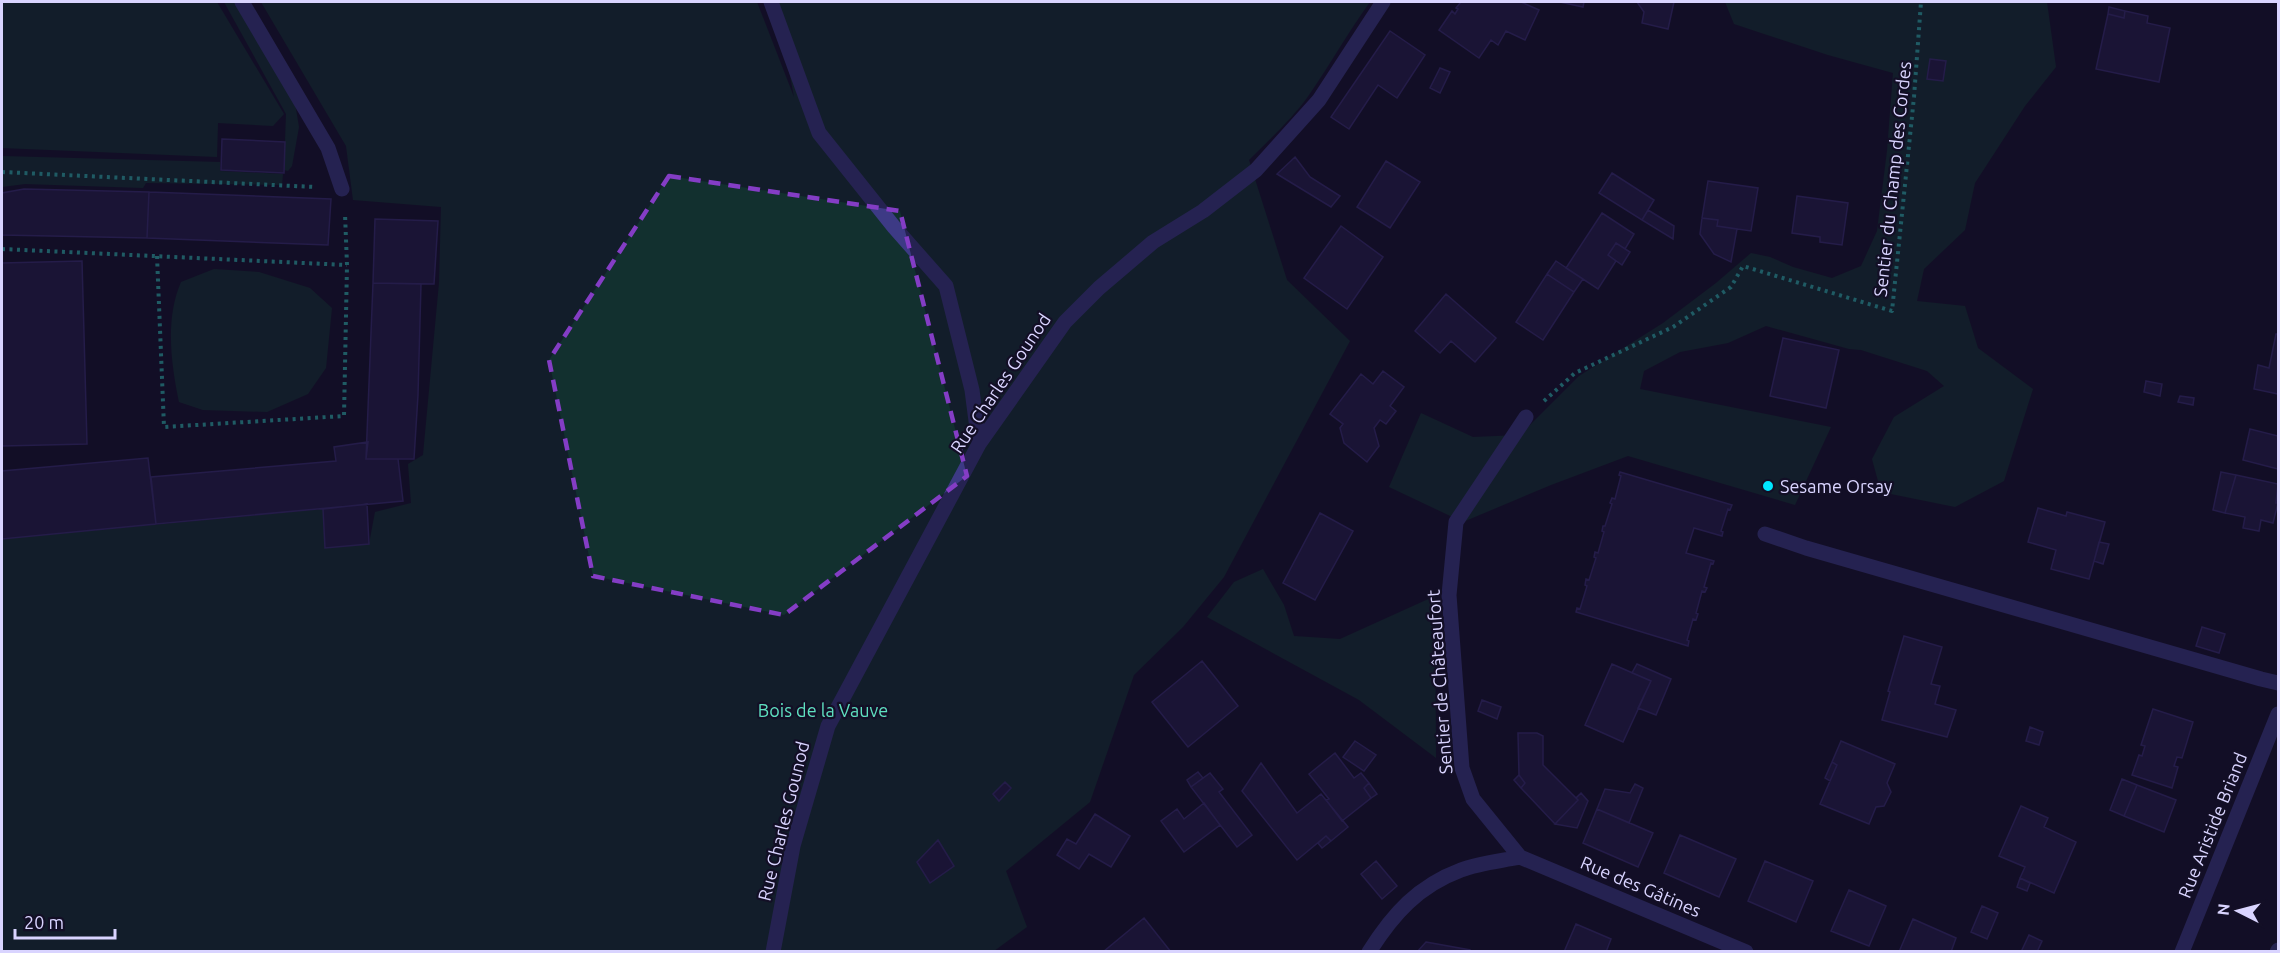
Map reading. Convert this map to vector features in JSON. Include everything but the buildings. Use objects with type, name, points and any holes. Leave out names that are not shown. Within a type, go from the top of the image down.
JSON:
[{"type":"street","points":[[242,2],[328,148],[342,189]]},
{"type":"street","points":[[771,2],[819,133],[894,227],[946,286],[972,390],[979,444]]},
{"type":"street","name":"Rue Charles Gounod","points":[[773,951],[793,846],[828,726],[979,444],[1065,322],[1099,288],[1153,242],[1203,211],[1256,170],[1319,100],[1383,2]]},
{"type":"street","name":"Sentier de Châteaufort","points":[[1520,857],[1473,799],[1462,768],[1449,595],[1456,522],[1526,417]]},
{"type":"street","points":[[1765,534],[1806,548],[2278,683]]},
{"type":"street","name":"Rue Aristide Briand","points":[[2182,951],[2278,714]]},
{"type":"street","points":[[1369,951],[1388,922],[1422,889],[1462,870],[1520,857]]},
{"type":"street","name":"Rue des Gâtines","points":[[1520,857],[1746,951]]},
{"type":"path","name":"Sentier du Champ des Cordes","points":[[1526,417],[1575,373],[1673,327],[1731,287],[1743,266],[1892,311],[1914,97],[1921,2]]},
{"type":"path","points":[[2,172],[342,189],[347,266],[344,416],[164,427],[158,256]]},
{"type":"path","points":[[2,249],[347,266]]},
{"type":"highlighted area","points":[[669,176],[900,211],[967,476],[784,615],[593,576],[549,360]]},
{"type":"green space","points":[[2,2],[217,2],[284,114],[273,126],[218,123],[217,157],[2,148]]},
{"type":"green space","points":[[224,2],[237,2],[294,97],[299,127],[292,166],[288,171],[284,170],[286,114]]},
{"type":"green space","name":"Bois de la Vauve","points":[[261,2],[757,2],[794,97],[776,2],[1370,2],[1302,104],[1249,160],[1287,280],[1350,341],[1224,577],[1183,627],[1134,675],[1090,802],[1006,871],[1027,927],[994,951],[2,952],[2,539],[323,509],[325,547],[369,544],[375,512],[411,503],[408,464],[423,455],[439,283],[441,207],[353,200],[346,146]]},
{"type":"green space","points":[[1725,2],[2047,2],[2056,67],[2025,106],[1975,183],[1965,230],[1924,269],[1917,301],[1965,306],[1978,348],[2033,389],[2004,481],[1955,507],[1881,492],[1872,459],[1894,417],[1944,386],[1927,371],[1861,350],[1849,349],[1766,326],[1728,343],[1680,352],[1644,371],[1640,389],[1831,427],[1795,505],[1628,456],[1463,522],[1389,487],[1421,413],[1473,437],[1520,435],[1579,376],[1663,323],[1751,253],[1832,278],[1861,266],[1877,231],[1887,151],[1893,73],[1828,55],[1734,24]]},
{"type":"green space","points":[[2,156],[220,162],[220,171],[283,174],[282,185],[146,183],[143,188],[25,184],[2,187]]},
{"type":"green space","points":[[214,269],[259,272],[310,288],[332,308],[326,368],[308,394],[267,412],[203,410],[179,402],[171,341],[176,296],[181,282]]},
{"type":"green space","points":[[1263,569],[1284,605],[1294,636],[1340,639],[1435,596],[1436,758],[1359,700],[1207,617],[1234,582]]},
{"type":"place","name":"Sesame Orsay","points":[[1768,486]]}]
